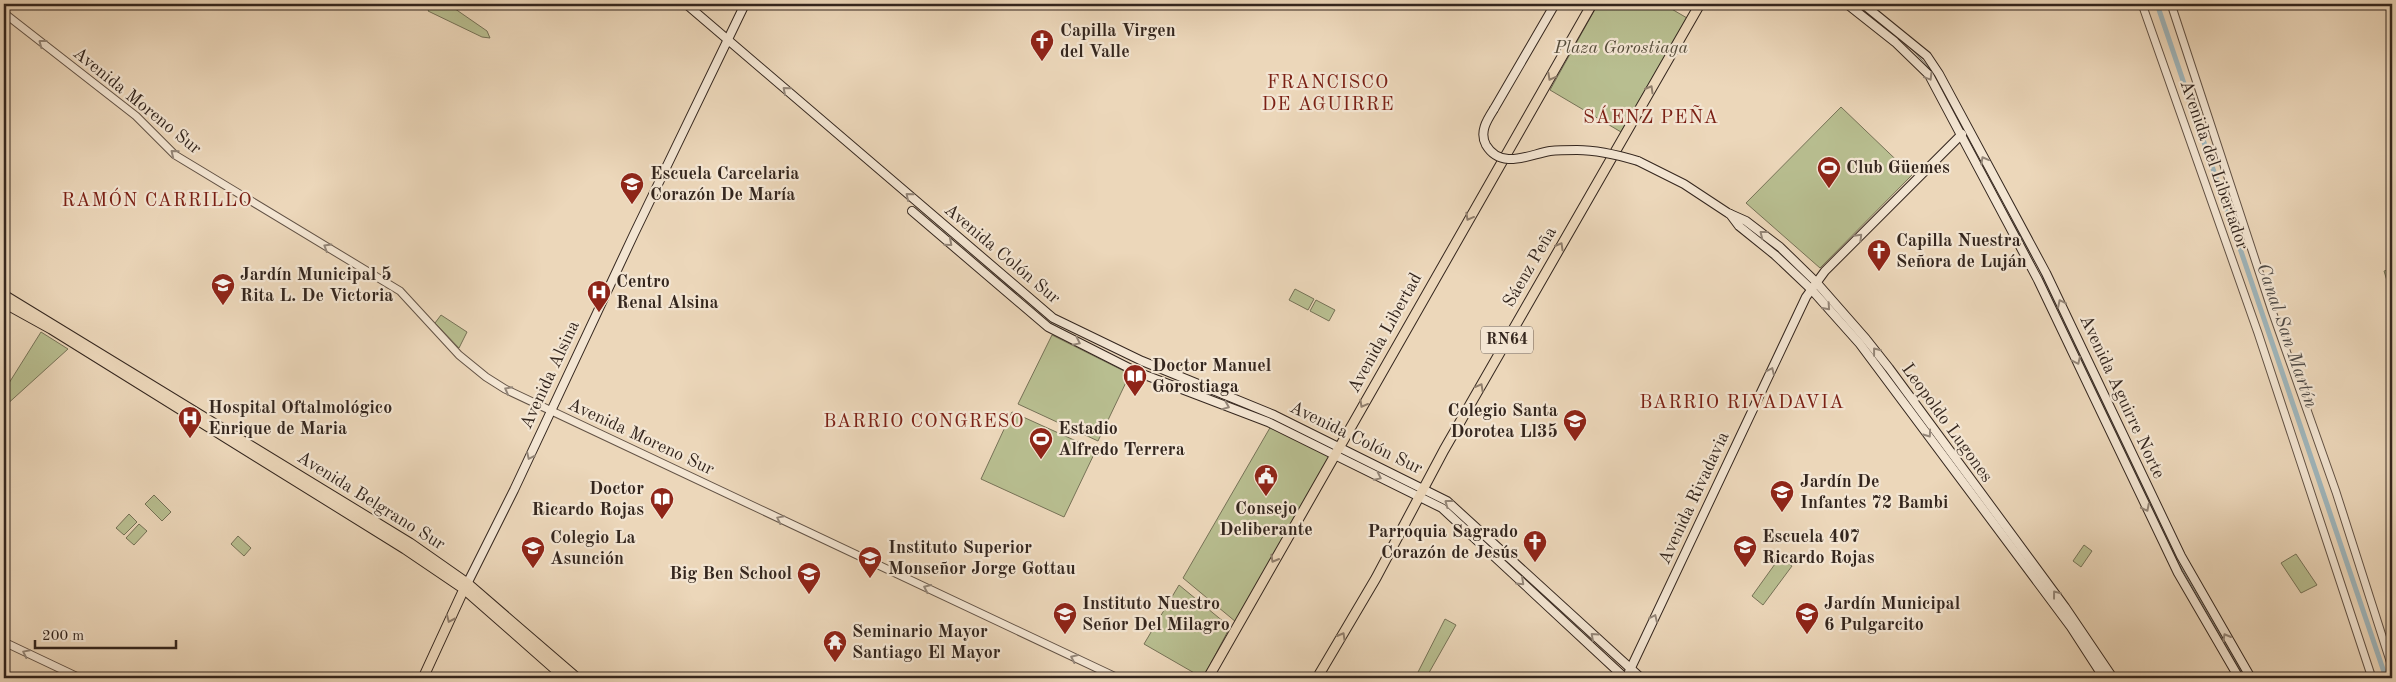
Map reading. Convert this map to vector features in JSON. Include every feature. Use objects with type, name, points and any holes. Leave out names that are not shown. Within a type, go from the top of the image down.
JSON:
[{"type":"main road","name":"Avenida Colón Sur","points":[[686,4],[1053,318],[1142,361],[1266,412],[1424,488],[1450,503],[1641,678]]},
{"type":"main road","name":"Avenida Alsina","points":[[423,678],[745,4]]},
{"type":"main road","name":"Leopoldo Lugones","points":[[1553,4],[1487,120],[1484,136],[1488,147],[1502,158],[1511,160],[1550,151],[1580,150],[1610,153],[1638,161],[1684,184],[1728,213],[1739,226],[1813,286],[1866,339],[2065,607],[2113,678]]},
{"type":"main road","name":"Avenida Libertad","points":[[1208,678],[1592,4]]},
{"type":"main road","name":"Sáenz Peña","points":[[1317,678],[1376,578],[1444,450],[1700,4]]},
{"type":"main road","points":[[1847,4],[1895,42],[1925,70],[1964,133]]},
{"type":"main road","points":[[1863,4],[1927,56],[1939,74],[1964,133]]},
{"type":"main road","name":"Avenida Rivadavia","points":[[1626,678],[1813,286],[1964,133]]},
{"type":"main road","name":"Avenida Aguirre Norte","points":[[1964,133],[2042,288],[2178,572],[2239,678]]},
{"type":"main road","name":"Avenida Aguirre Norte","points":[[1964,133],[2046,273],[2181,556],[2251,678]]},
{"type":"main road","name":"Avenida Colón Sur","points":[[912,211],[1048,327],[1137,372],[1268,422],[1445,510],[1626,678]]},
{"type":"main road","name":"Leopoldo Lugones","points":[[1813,286],[1884,375],[2071,628],[2104,678]]},
{"type":"main road","name":"Avenida Belgrano Sur","points":[[4,295],[410,543],[466,586],[577,678]]},
{"type":"main road","name":"Avenida Belgrano Sur","points":[[4,303],[50,329],[466,586],[565,678]]},
{"type":"street","name":"Avenida del Libertador","points":[[2142,4],[2258,333],[2372,678]]},
{"type":"street","name":"Avenida del Libertador","points":[[2171,4],[2272,310],[2336,492],[2392,667]]},
{"type":"street","name":"Avenida Moreno Sur","points":[[4,13],[136,116],[175,155],[396,288],[452,348],[478,371],[505,389],[1118,678]]},
{"type":"street","points":[[4,642],[80,678]]},
{"type":"green space","points":[[432,4],[448,4],[487,31],[490,38],[482,37],[428,11]]},
{"type":"green space","name":"Plaza Gorostiaga","points":[[1598,4],[1663,4],[1687,18],[1621,132],[1550,90]]},
{"type":"green space","name":"Club Güemes","points":[[1841,107],[1912,175],[1820,268],[1746,203]]},
{"type":"green space","points":[[2392,269],[2392,297],[2384,271]]},
{"type":"green space","points":[[1295,289],[1314,299],[1308,310],[1289,300]]},
{"type":"green space","points":[[1316,300],[1335,310],[1329,321],[1310,311]]},
{"type":"green space","points":[[441,315],[467,332],[459,348],[435,323]]},
{"type":"green space","points":[[41,332],[68,349],[4,407],[4,391]]},
{"type":"green space","points":[[1052,335],[1130,374],[1098,441],[1018,404]]},
{"type":"green space","name":"Estadio Alfredo Terrera","points":[[1012,412],[1096,450],[1064,517],[981,479]]},
{"type":"green space","points":[[1271,426],[1331,456],[1236,622],[1183,578]]},
{"type":"green space","points":[[154,495],[171,512],[162,521],[145,504]]},
{"type":"green space","points":[[129,514],[137,522],[124,535],[116,528]]},
{"type":"green space","points":[[139,524],[147,531],[134,545],[126,538]]},
{"type":"green space","points":[[238,536],[251,548],[244,556],[231,544]]},
{"type":"green space","points":[[2084,545],[2092,551],[2081,567],[2073,561]]},
{"type":"green space","points":[[2296,554],[2317,585],[2301,593],[2281,563]]},
{"type":"green space","points":[[1780,557],[1792,566],[1763,605],[1752,596]]},
{"type":"green space","points":[[1179,585],[1230,627],[1203,678],[1144,644]]},
{"type":"green space","points":[[1445,619],[1456,625],[1426,678],[1415,678]]},
{"type":"waterway","points":[[1856,4],[1875,19]]},
{"type":"waterway","name":"Canal San Martín","points":[[2157,4],[2386,678]]},
{"type":"waterway","points":[[1879,21],[1912,49],[1930,69],[1964,131]]},
{"type":"waterway","points":[[1966,135],[1981,165]]},
{"type":"waterway","points":[[1994,190],[2037,265],[2179,564],[2245,678]]},
{"type":"place","name":"Capilla Virgen del Valle","points":[[1042,62]]},
{"type":"place","name":"Club Güemes","points":[[1829,189]]},
{"type":"place","name":"Escuela Carcelaria Corazón De María","points":[[632,205]]},
{"type":"place","name":"Capilla Nuestra Señora de Luján","points":[[1879,272]]},
{"type":"place","name":"Jardín Municipal 5 Rita L. De Victoria","points":[[223,306]]},
{"type":"place","name":"Centro Renal Alsina","points":[[599,313]]},
{"type":"place","name":"Doctor Manuel Gorostiaga","points":[[1135,397]]},
{"type":"place","name":"Hospital Oftalmológico Enrique de Maria","points":[[190,439]]},
{"type":"place","name":"Colegio Santa Dorotea Ll35","points":[[1575,442]]},
{"type":"place","name":"Estadio Alfredo Terrera","points":[[1041,460]]},
{"type":"place","name":"Consejo Deliberante","points":[[1266,497]]},
{"type":"place","name":"Jardín De Infantes 72 Bambi","points":[[1782,513]]},
{"type":"place","name":"Doctor Ricardo Rojas","points":[[662,520]]},
{"type":"place","name":"Parroquia Sagrado Corazón de Jesús","points":[[1535,563]]},
{"type":"place","name":"Escuela 407 Ricardo Rojas","points":[[1745,568]]},
{"type":"place","name":"Colegio La Asunción","points":[[533,569]]},
{"type":"place","name":"Instituto Superior Monseñor Jorge Gottau","points":[[870,579]]},
{"type":"place","name":"Big Ben School","points":[[809,595]]},
{"type":"place","name":"Instituto Nuestro Señor Del Milagro","points":[[1065,635]]},
{"type":"place","name":"Jardín Municipal 6 Pulgarcito","points":[[1807,635]]},
{"type":"place","name":"Seminario Mayor Santiago El Mayor","points":[[835,663]]},
{"type":"district","name":"FRANCISCO DE AGUIRRE","points":[[1328,94]]},
{"type":"district","name":"SÁENZ PEÑA","points":[[1651,118]]},
{"type":"district","name":"RAMÓN CARRILLO","points":[[157,201]]},
{"type":"district","name":"BARRIO RIVADAVIA","points":[[1742,403]]},
{"type":"district","name":"BARRIO CONGRESO","points":[[924,422]]}]
